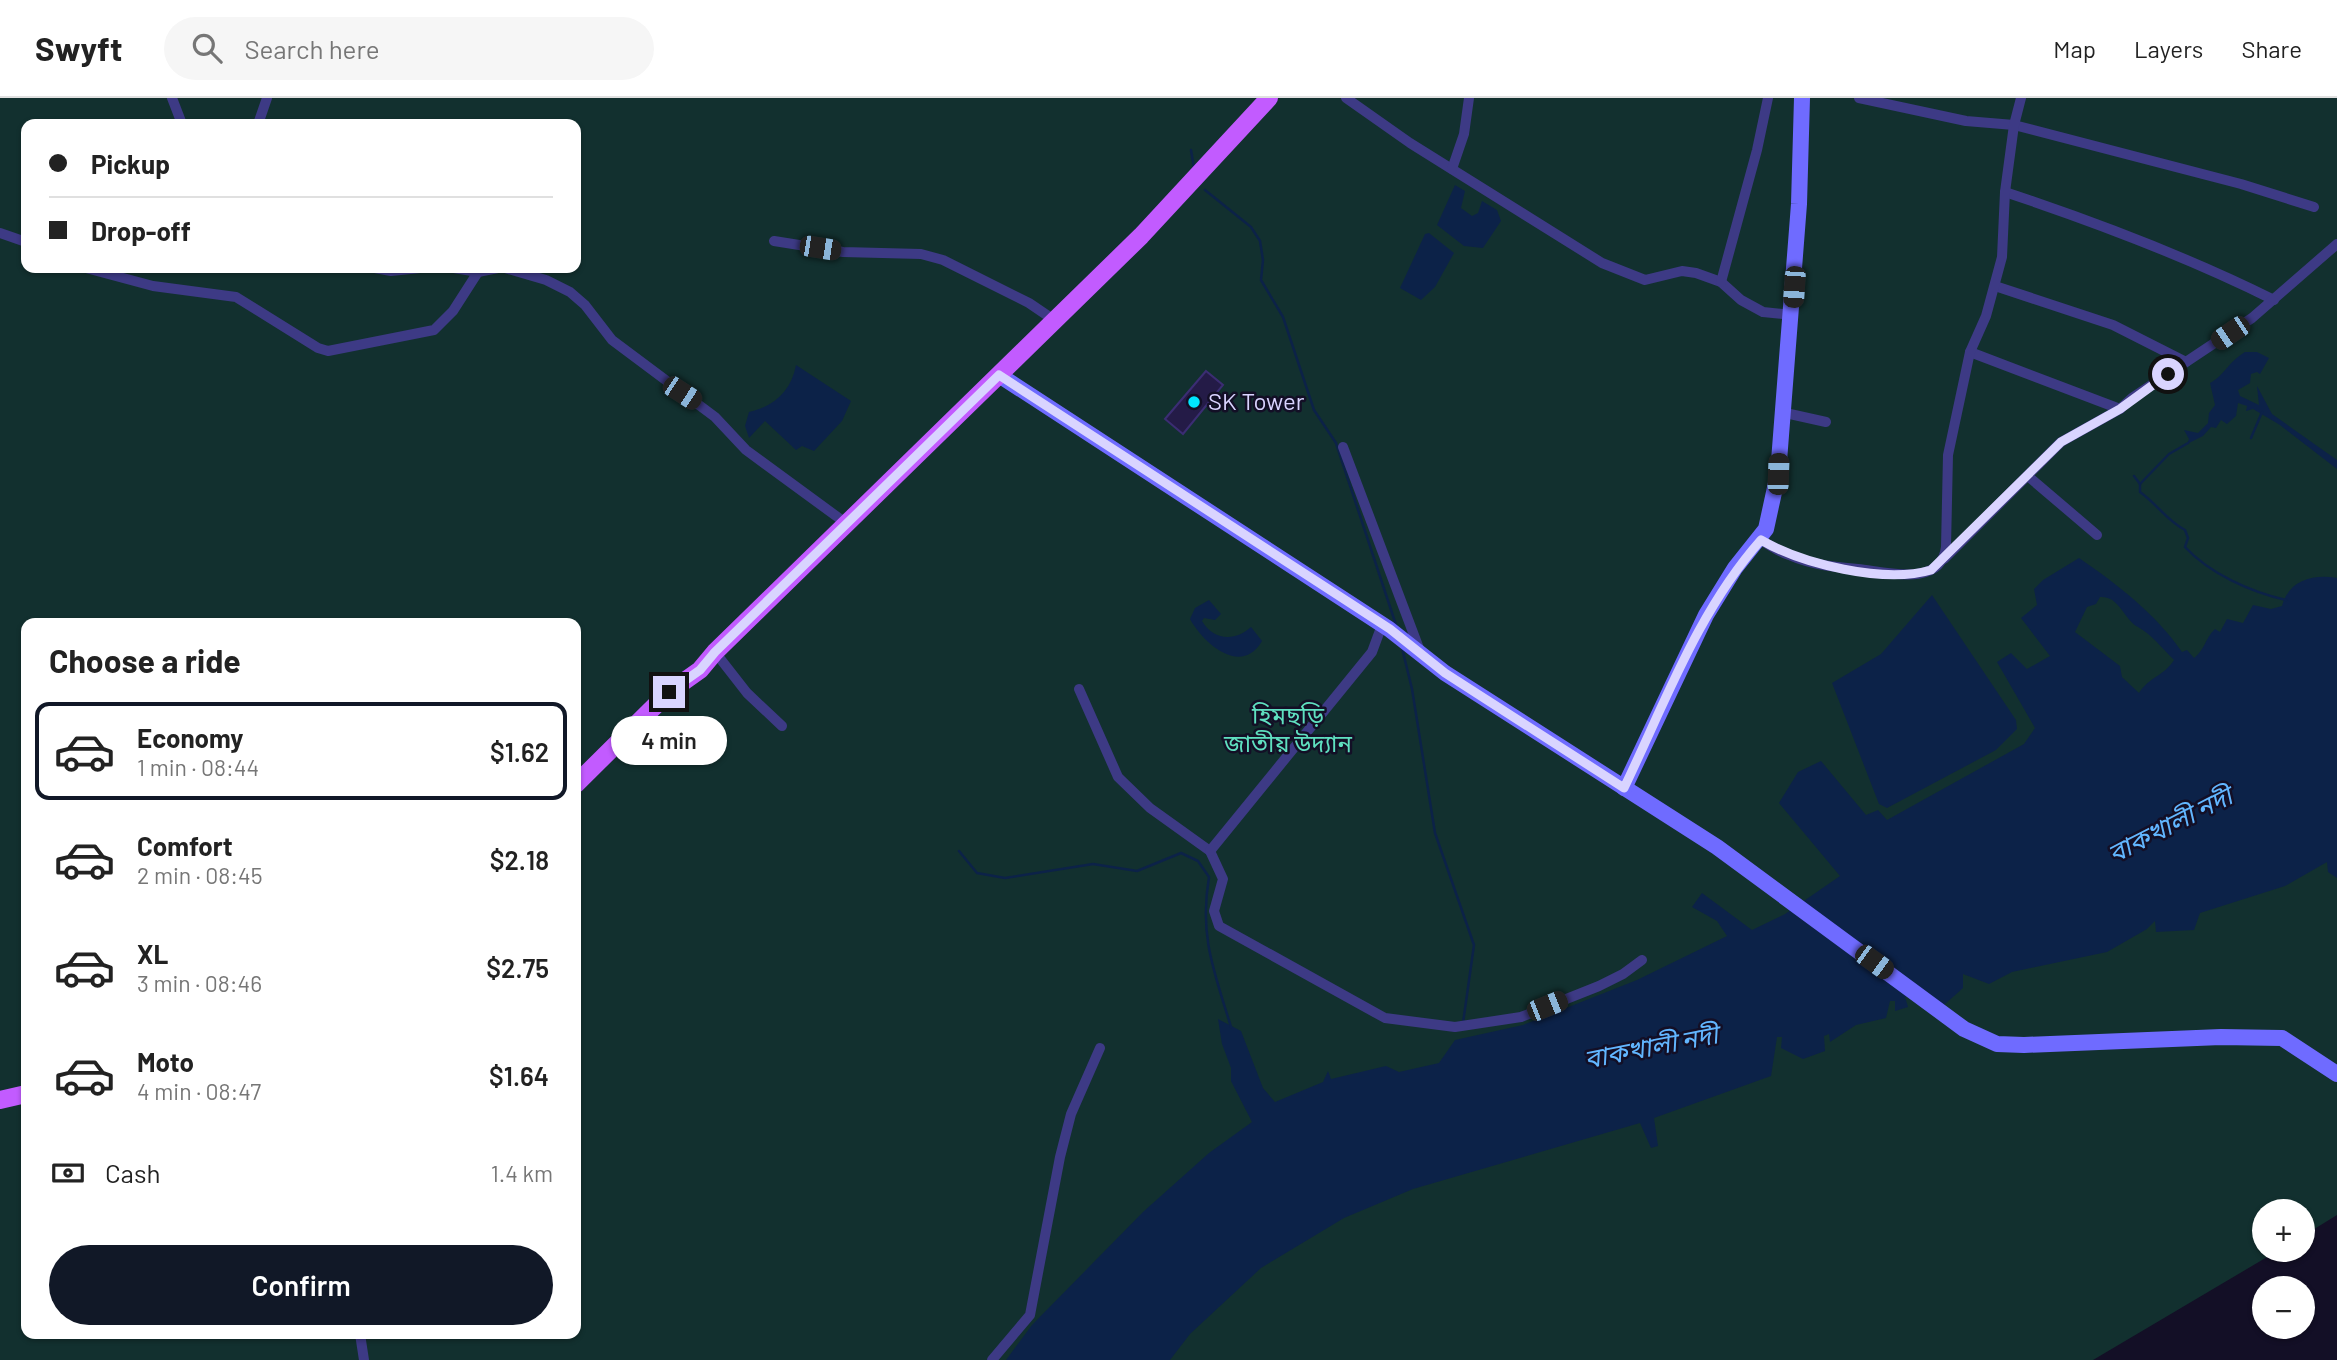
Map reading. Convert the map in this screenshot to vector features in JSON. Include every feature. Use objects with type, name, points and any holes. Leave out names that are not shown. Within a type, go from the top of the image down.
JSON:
[{"type":"main road","points":[[581,779],[669,692],[700,670],[715,652],[1141,236],[1269,98]]},
{"type":"main road","points":[[1624,788],[1706,615],[1735,568],[1761,540],[1778,474],[1801,182],[1802,98]]},
{"type":"main road","points":[[999,375],[1386,627],[1445,673],[1717,847],[1964,1029],[1997,1044],[2024,1045],[2221,1037],[2282,1038],[2337,1074]]},
{"type":"main road","points":[[581,764],[663,683],[715,652]]},
{"type":"main road","points":[[0,1088],[21,1083]]},
{"type":"main road","points":[[0,1100],[21,1095]]},
{"type":"street","points":[[172,98],[180,119]]},
{"type":"street","points":[[260,119],[267,98]]},
{"type":"street","points":[[1346,98],[1576,248],[1631,276],[1645,280],[1682,271],[1721,282],[1741,300],[1763,312],[1792,315]]},
{"type":"street","points":[[1452,169],[1464,134],[1469,98]]},
{"type":"street","points":[[1721,282],[1768,98]]},
{"type":"street","points":[[1859,98],[1966,121],[2014,125],[2241,184],[2315,207]]},
{"type":"street","points":[[1942,561],[1946,547],[1948,455],[1970,352],[1995,286],[2001,257],[2005,192],[2014,125],[2021,98]]},
{"type":"street","points":[[2005,192],[2103,224],[2192,260],[2274,300]]},
{"type":"street","points":[[0,233],[21,240]]},
{"type":"street","points":[[774,241],[843,252],[920,254],[943,260],[1017,297],[1054,320]]},
{"type":"street","points":[[1761,540],[1787,555],[1830,567],[1916,574],[1931,570],[2029,477],[2061,442],[2120,409],[2274,300],[2337,244]]},
{"type":"street","points":[[105,273],[153,286],[236,297],[318,348],[328,351],[440,327],[477,273]]},
{"type":"street","points":[[522,273],[546,280],[570,292],[585,305],[612,340],[715,417],[746,450],[847,524]]},
{"type":"street","points":[[1995,286],[2113,325],[2186,362]]},
{"type":"street","points":[[1970,352],[2120,409]]},
{"type":"street","points":[[1781,412],[1826,422]]},
{"type":"street","points":[[1343,447],[1421,653]]},
{"type":"street","points":[[2029,477],[2097,536]]},
{"type":"street","points":[[1210,851],[1372,652],[1386,627]]},
{"type":"street","points":[[715,652],[747,693],[782,726]]},
{"type":"street","points":[[1079,689],[1118,777],[1150,808],[1210,851],[1223,879],[1214,911],[1219,926],[1385,1018],[1455,1027],[1521,1017],[1599,986],[1623,974],[1642,960]]},
{"type":"street","points":[[992,1360],[1030,1315],[1071,1114],[1100,1048]]},
{"type":"street","points":[[361,1339],[364,1360]]},
{"type":"green space","name":"হিমছড়ি জাতীয় উদ্যান","points":[[0,98],[2337,98],[2337,1215],[2315,1229],[2315,1199],[2252,1199],[2252,1262],[2259,1262],[2093,1360],[0,1360]]},
{"type":"water","points":[[1455,185],[1465,191],[1461,208],[1472,216],[1478,213],[1482,201],[1497,210],[1501,221],[1483,248],[1464,246],[1437,225]]},
{"type":"water","points":[[1429,233],[1454,253],[1435,287],[1421,300],[1400,288],[1425,234]]},
{"type":"water","points":[[2245,352],[2257,352],[2269,358],[2260,374],[2251,374],[2250,383],[2238,390],[2240,396],[2259,405],[2257,386],[2272,414],[2337,460],[2337,469],[2280,425],[2253,409],[2246,411],[2247,406],[2238,403],[2236,416],[2227,424],[2221,420],[2216,428],[2211,427],[2203,436],[2187,444],[2189,439],[2184,430],[2198,433],[2208,423],[2209,413],[2215,405],[2210,383]]},
{"type":"water","points":[[796,365],[851,401],[842,421],[814,451],[802,446],[796,450],[765,421],[749,438],[745,426],[749,412],[767,406],[786,390]]},
{"type":"water","name":"বাকখালী নদী","points":[[2079,558],[2135,600],[2182,652],[2187,650],[2194,658],[2215,629],[2220,632],[2227,619],[2243,623],[2253,605],[2271,609],[2282,606],[2290,590],[2303,581],[2319,577],[2337,578],[2337,878],[2328,872],[2327,862],[2285,886],[2200,913],[2194,930],[2156,932],[2155,921],[2147,929],[2107,952],[2012,972],[1989,984],[1963,974],[1963,988],[1944,1005],[1921,991],[1905,997],[1908,1007],[1895,1011],[1895,1001],[1890,1001],[1886,1018],[1856,1025],[1830,1042],[1829,1034],[1824,1036],[1825,1051],[1803,1059],[1781,1048],[1782,1037],[1777,1037],[1771,1076],[1654,1118],[1658,1146],[1651,1148],[1640,1123],[1413,1189],[1344,1218],[1261,1268],[1190,1334],[1170,1360],[1006,1360],[1032,1325],[1143,1212],[1209,1153],[1252,1122],[1231,1081],[1231,1068],[1222,1044],[1218,1019],[1241,1031],[1263,1088],[1275,1102],[1323,1082],[1328,1071],[1331,1079],[1386,1066],[1399,1072],[1439,1063],[1455,1040],[1523,1025],[1637,980],[1727,936],[1717,921],[1692,907],[1702,893],[1752,930],[1785,914],[1840,876],[1779,803],[1798,772],[1821,761],[1866,815],[1878,810],[1887,820],[2024,744],[2035,728],[1997,662],[2011,653],[2027,669],[2050,656],[2021,618],[2037,605],[2034,589],[2043,580]],"holes":[[[2100,597],[2117,604],[2133,623],[2174,660],[2139,693],[2122,677],[2120,666],[2075,632],[2087,607],[2096,604]]]},
{"type":"water","points":[[1932,595],[2016,720],[2017,729],[1996,750],[1887,808],[1879,804],[1832,683],[1881,654]]},
{"type":"water","points":[[1209,600],[1221,614],[1215,620],[1204,618],[1202,621],[1207,627],[1218,635],[1231,637],[1251,627],[1262,641],[1253,651],[1244,656],[1233,656],[1204,638],[1190,619],[1195,608]]},
{"type":"building","name":"SK Tower","points":[[1206,371],[1223,385],[1183,434],[1165,419]]},
{"type":"waterway","points":[[1191,150],[1194,168]]},
{"type":"waterway","points":[[1205,190],[1251,227],[1260,241],[1263,260],[1261,280],[1283,317],[1314,410],[1336,443],[1396,625]]},
{"type":"waterway","points":[[2251,438],[2262,412]]},
{"type":"waterway","points":[[2188,443],[2169,454],[2140,484],[2140,492],[2185,530],[2188,538],[2185,547],[2206,566],[2245,587],[2286,600]]},
{"type":"waterway","points":[[2134,476],[2140,484]]},
{"type":"waterway","points":[[1402,648],[1412,689],[1435,833],[1474,945],[1463,1023]]},
{"type":"waterway","points":[[959,851],[977,873],[1005,878],[1093,864],[1137,871],[1181,853],[1198,861],[1209,877],[1206,898],[1207,936],[1231,1027]]},
{"type":"place","name":"SK Tower","points":[[1194,402]]},
{"type":"route","points":[[669,692],[700,670],[715,652],[999,375],[1390,629],[1445,673],[1624,788],[1706,615],[1735,568],[1761,540],[1787,555],[1830,567],[1904,575],[1931,570],[2029,477],[2061,442],[2120,409],[2168,374]]}]
